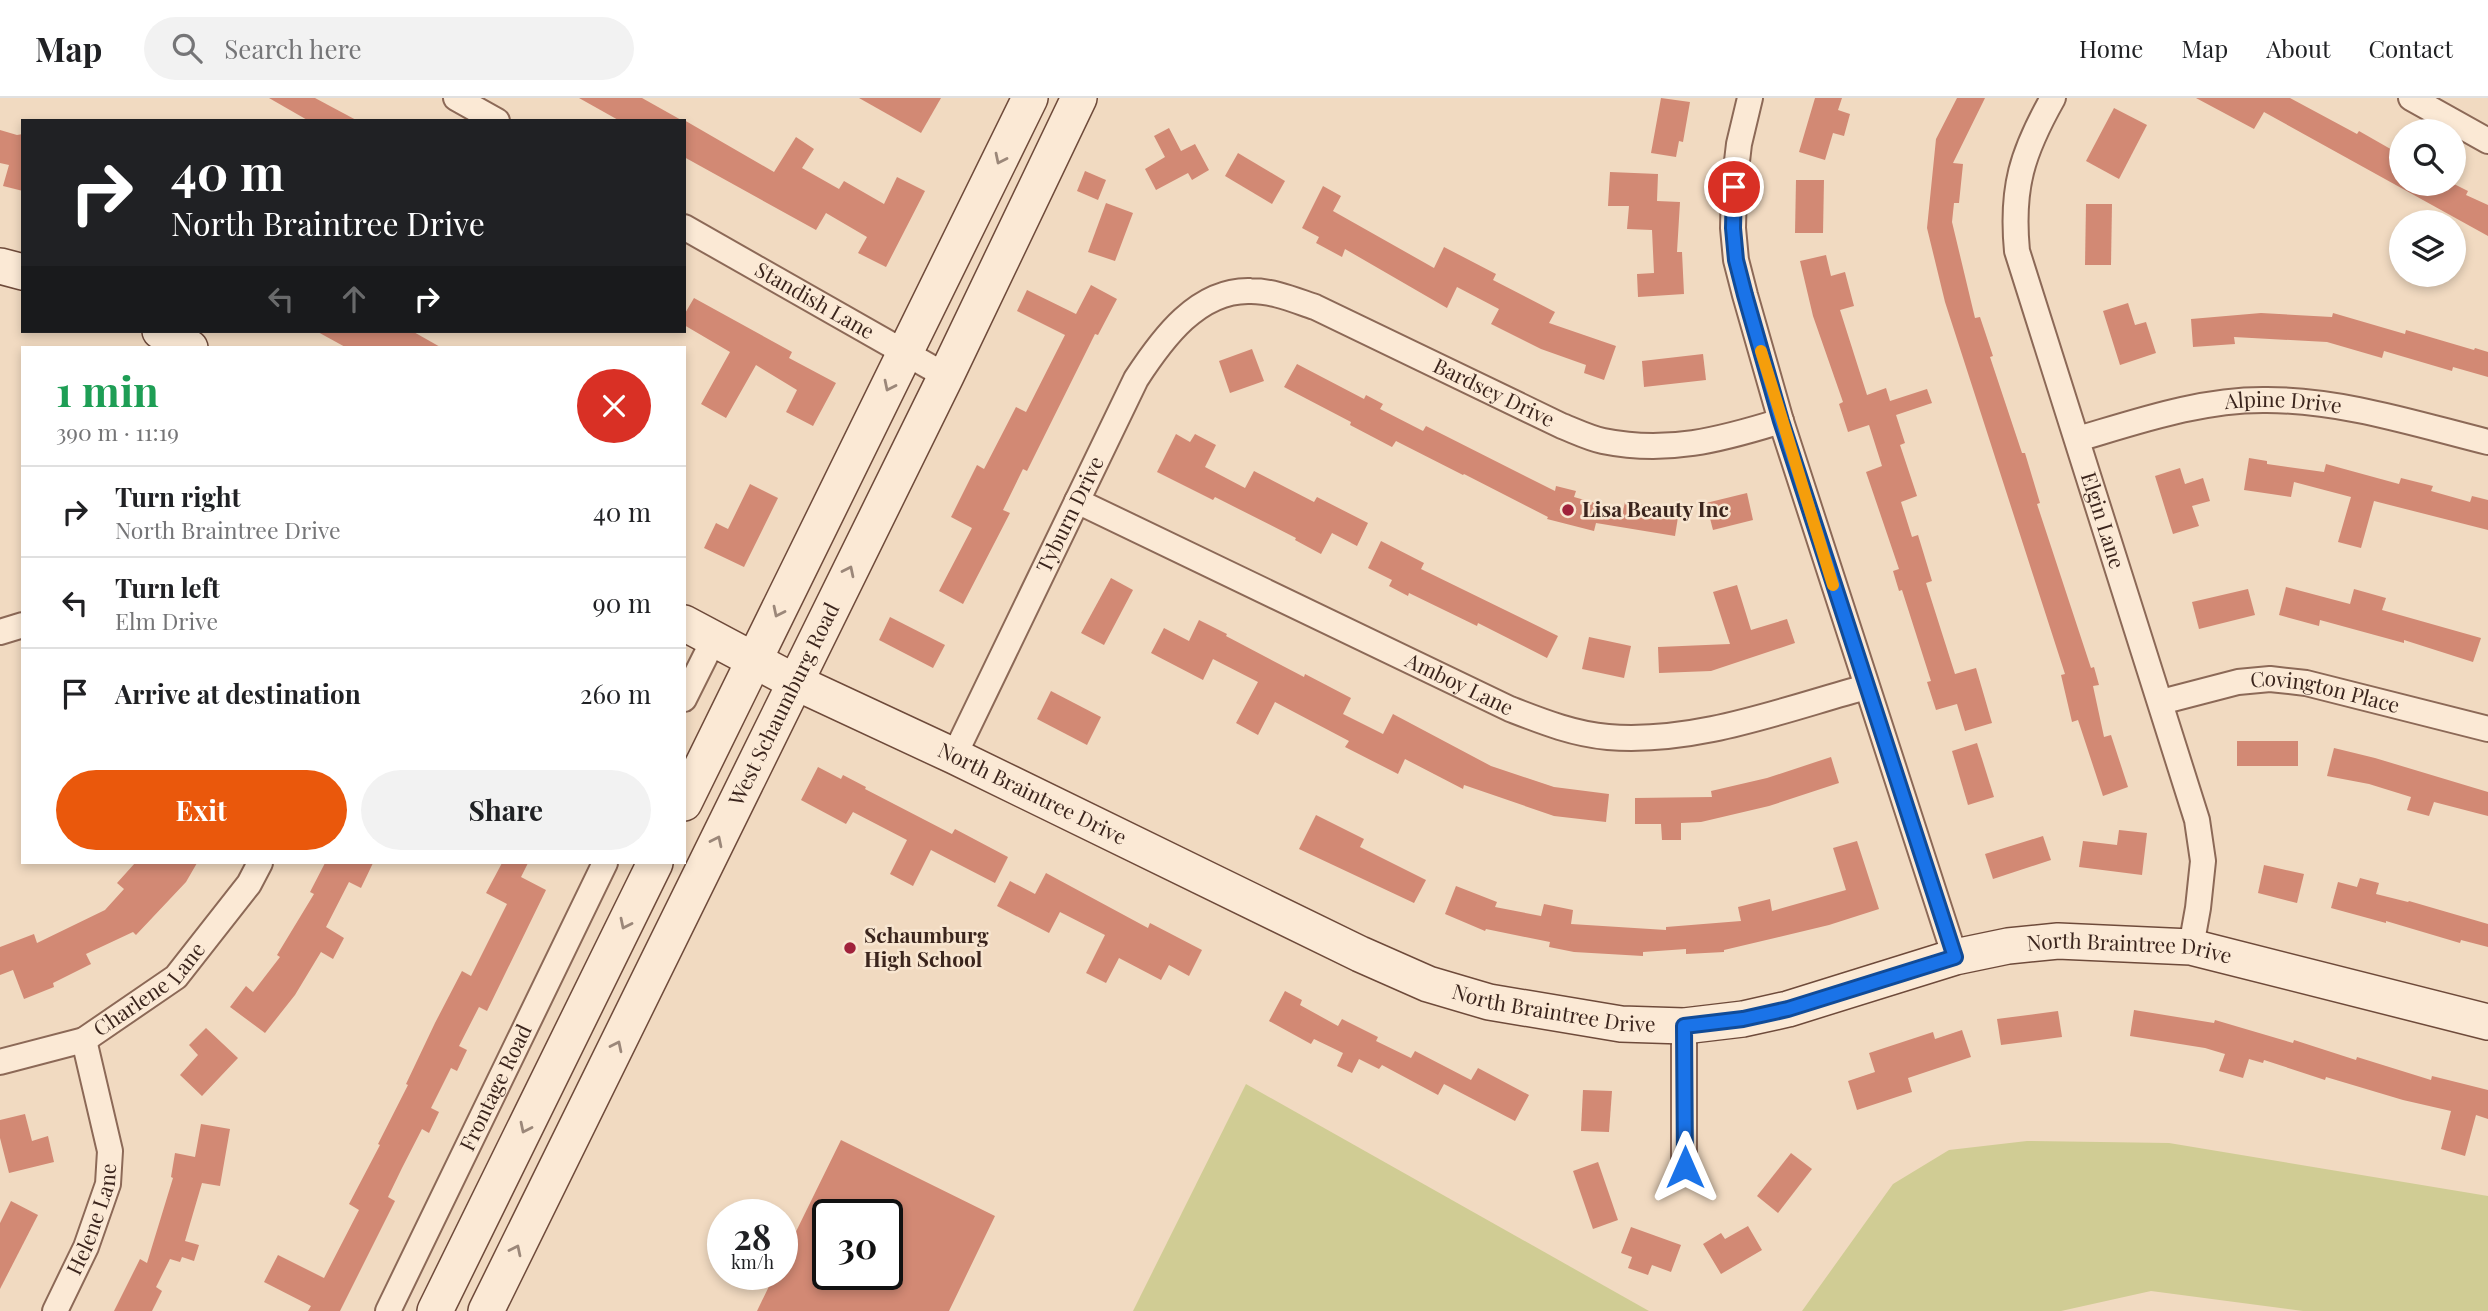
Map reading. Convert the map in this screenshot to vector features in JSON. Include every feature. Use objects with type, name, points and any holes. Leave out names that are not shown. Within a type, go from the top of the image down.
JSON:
[{"type":"main road","points":[[686,799],[1030,98]]},
{"type":"main road","name":"West Schaumburg Road","points":[[486,1311],[946,376],[1079,98]]},
{"type":"main road","points":[[0,266],[21,271]]},
{"type":"main road","points":[[164,333],[186,346]]},
{"type":"main road","name":"North Braintree Drive","points":[[699,631],[794,682],[954,756],[1360,954],[1428,984],[1489,1002],[1621,1024],[1684,1026],[1743,1019],[1788,1009],[1955,957],[2008,946],[2057,941],[2191,947],[2488,1023]]},
{"type":"main road","points":[[435,1311],[655,864]]},
{"type":"street","points":[[456,98],[493,119]]},
{"type":"street","points":[[1750,98],[1739,144],[1734,187],[1733,228],[1736,260],[1781,421],[1955,957]]},
{"type":"street","name":"Elgin Lane","points":[[2053,98],[2036,127],[2017,186],[2014,218],[2017,251],[2197,820],[2203,861],[2199,908],[2191,947]]},
{"type":"street","points":[[2412,98],[2488,141]]},
{"type":"street","name":"Standish Lane","points":[[686,228],[946,376]]},
{"type":"street","name":"Bardsey Drive","points":[[1216,296],[1250,290],[1283,296],[1315,307],[1562,426],[1601,441],[1645,447],[1686,445],[1722,439],[1781,421]]},
{"type":"street","name":"Tyburn Drive","points":[[954,756],[1136,379],[1160,342],[1186,316],[1216,296]]},
{"type":"street","name":"Alpine Drive","points":[[2078,439],[2158,415],[2211,405],[2266,400],[2320,404],[2374,413],[2488,442]]},
{"type":"street","name":"Amboy Lane","points":[[1077,501],[1510,709],[1561,729],[1606,737],[1658,738],[1722,727],[1866,687]]},
{"type":"street","points":[[0,632],[21,626]]},
{"type":"street","points":[[686,690],[699,631]]},
{"type":"street","name":"Covington Place","points":[[2161,702],[2238,682],[2270,679],[2306,683],[2488,729]]},
{"type":"street","name":"Charlene Lane","points":[[0,1062],[84,1040],[176,977],[250,884],[260,864]]},
{"type":"street","name":"Frontage Road","points":[[388,1311],[605,864]]},
{"type":"street","points":[[1684,1026],[1685,1167]]},
{"type":"street","name":"Helene Lane","points":[[55,1311],[86,1247],[108,1184],[110,1151],[84,1040]]},
{"type":"shaded area","points":[[1246,1084],[1649,1311],[1133,1311]]},
{"type":"shaded area","points":[[2027,1141],[2169,1143],[2488,1196],[2488,1311],[2303,1311],[2151,1291],[2061,1311],[1802,1311],[1893,1184],[1949,1150]]},
{"type":"building","points":[[269,98],[315,98],[354,119],[306,119]]},
{"type":"building","points":[[579,98],[642,98],[679,119],[616,119]]},
{"type":"building","points":[[859,98],[941,98],[921,133]]},
{"type":"building","points":[[1661,98],[1690,102],[1683,142],[1679,141],[1676,157],[1651,153]]},
{"type":"building","points":[[1815,98],[1842,98],[1838,110],[1850,114],[1844,136],[1833,133],[1825,160],[1799,152]]},
{"type":"building","points":[[1957,98],[1985,98],[1953,163],[1963,164],[1959,203],[1954,203],[1952,222],[1975,318],[1980,317],[1993,356],[1990,357],[2022,453],[2025,453],[2040,503],[2037,504],[2091,668],[2094,667],[2099,685],[2093,686],[2104,737],[2111,735],[2128,787],[2103,796],[2078,720],[2072,722],[2061,675],[2065,674],[1945,302],[1927,228],[1936,139]]},
{"type":"building","points":[[2196,98],[2290,98],[2389,148],[2389,181],[2264,112],[2254,129]]},
{"type":"building","points":[[2114,108],[2147,125],[2119,179],[2086,161]]},
{"type":"building","points":[[686,121],[774,172],[796,137],[814,149],[802,168],[839,189],[844,181],[884,204],[897,177],[925,191],[886,267],[858,253],[867,237],[826,213],[816,230],[686,158]]},
{"type":"building","points":[[1169,128],[1181,151],[1195,144],[1209,170],[1192,180],[1188,173],[1156,190],[1145,169],[1165,157],[1154,136]]},
{"type":"building","points":[[0,130],[21,134],[21,190],[3,186],[9,165],[0,163]]},
{"type":"building","points":[[1238,153],[1285,181],[1272,204],[1225,176]]},
{"type":"building","points":[[1085,171],[1106,180],[1098,200],[1077,191]]},
{"type":"building","points":[[1610,172],[1658,174],[1657,201],[1680,202],[1677,252],[1682,252],[1684,294],[1638,297],[1637,274],[1654,273],[1652,230],[1627,229],[1629,206],[1608,206]]},
{"type":"building","points":[[1796,180],[1824,180],[1823,233],[1795,233]]},
{"type":"building","points":[[1323,186],[1341,196],[1333,211],[1434,268],[1444,247],[1496,274],[1493,280],[1555,312],[1549,323],[1616,346],[1604,380],[1584,373],[1586,365],[1541,349],[1491,324],[1499,309],[1457,287],[1447,308],[1345,249],[1342,257],[1316,243],[1319,237],[1302,228]]},
{"type":"building","points":[[2466,195],[2488,205],[2488,236],[2466,224],[2466,210],[2441,210],[2416,196]]},
{"type":"building","points":[[1106,203],[1133,213],[1115,261],[1088,252]]},
{"type":"building","points":[[2086,204],[2112,204],[2111,265],[2085,265]]},
{"type":"building","points":[[1826,255],[1831,276],[1845,272],[1854,306],[1840,310],[1867,395],[1886,388],[1890,401],[1927,389],[1932,403],[1896,415],[1905,443],[1900,445],[1917,496],[1901,502],[1912,537],[1918,535],[1932,581],[1926,583],[1955,674],[1976,668],[1992,723],[1965,731],[1957,704],[1936,710],[1927,682],[1931,681],[1902,590],[1899,591],[1893,571],[1899,569],[1866,472],[1882,466],[1869,425],[1848,432],[1839,404],[1843,402],[1813,316],[1800,261]]},
{"type":"building","points":[[1091,285],[1117,299],[1098,335],[1095,334],[1027,471],[1023,469],[1003,510],[1010,513],[963,604],[939,591],[972,528],[951,517],[977,465],[984,469],[1016,407],[1026,412],[1065,335],[1017,311],[1027,290],[1076,314]]},
{"type":"building","points":[[694,298],[792,352],[789,358],[836,383],[813,426],[786,412],[797,390],[756,365],[726,418],[701,404],[730,352],[686,326],[686,312]]},
{"type":"building","points":[[2128,303],[2135,325],[2146,322],[2156,353],[2120,365],[2103,311]]},
{"type":"building","points":[[2261,313],[2332,317],[2333,313],[2405,334],[2406,330],[2474,350],[2475,348],[2488,352],[2488,377],[2453,367],[2452,371],[2384,351],[2382,358],[2327,342],[2234,337],[2235,344],[2193,347],[2191,319]]},
{"type":"building","points":[[320,333],[416,333],[438,346],[343,346]]},
{"type":"building","points":[[1252,349],[1264,381],[1230,393],[1219,361]]},
{"type":"building","points":[[1703,354],[1706,380],[1644,387],[1642,361]]},
{"type":"building","points":[[1297,364],[1364,399],[1366,395],[1383,404],[1380,409],[1423,431],[1426,426],[1555,491],[1556,486],[1576,491],[1574,497],[1623,511],[1625,502],[1679,511],[1675,536],[1596,523],[1594,531],[1547,519],[1548,517],[1396,441],[1392,447],[1284,387]]},
{"type":"building","points":[[1176,434],[1190,442],[1195,434],[1216,445],[1205,467],[1245,488],[1254,471],[1314,502],[1317,497],[1368,523],[1357,546],[1332,533],[1321,554],[1295,540],[1296,538],[1215,497],[1213,500],[1157,472]]},
{"type":"building","points":[[2249,458],[2267,461],[2267,464],[2324,472],[2326,464],[2399,484],[2401,478],[2433,486],[2431,491],[2470,502],[2472,496],[2488,500],[2488,530],[2374,501],[2361,548],[2338,542],[2351,497],[2294,482],[2291,497],[2244,490]]},
{"type":"building","points":[[2180,468],[2185,484],[2203,478],[2210,501],[2192,506],[2199,526],[2173,534],[2155,476]]},
{"type":"building","points":[[750,484],[778,498],[744,567],[704,548],[716,523],[728,529]]},
{"type":"building","points":[[1747,493],[1753,520],[1713,530],[1706,503]]},
{"type":"building","points":[[1381,541],[1424,563],[1421,569],[1558,636],[1547,658],[1478,623],[1477,626],[1389,586],[1392,580],[1368,568]]},
{"type":"building","points":[[1111,578],[1133,590],[1104,645],[1081,633]]},
{"type":"building","points":[[1737,585],[1751,630],[1787,619],[1795,643],[1711,671],[1659,673],[1658,647],[1730,644],[1713,592]]},
{"type":"building","points":[[2286,587],[2350,604],[2354,589],[2386,598],[2382,610],[2481,638],[2473,662],[2404,640],[2404,643],[2320,620],[2319,626],[2279,615]]},
{"type":"building","points":[[2248,589],[2255,615],[2199,629],[2192,602]]},
{"type":"building","points":[[890,617],[945,645],[933,668],[879,640]]},
{"type":"building","points":[[1199,620],[1304,677],[1305,674],[1351,698],[1343,714],[1383,734],[1393,714],[1491,766],[1554,787],[1609,794],[1606,822],[1554,816],[1464,785],[1463,789],[1405,759],[1398,774],[1345,747],[1349,741],[1275,702],[1258,735],[1236,723],[1258,682],[1213,659],[1203,680],[1151,653],[1164,628],[1189,641]]},
{"type":"building","points":[[1589,637],[1631,646],[1624,678],[1582,669]]},
{"type":"building","points":[[1051,691],[1101,717],[1087,745],[1037,719]]},
{"type":"building","points":[[2237,741],[2298,741],[2298,766],[2237,766]]},
{"type":"building","points":[[1977,743],[1994,797],[1968,805],[1952,751]]},
{"type":"building","points":[[2334,748],[2488,792],[2488,816],[2434,802],[2429,816],[2407,810],[2411,797],[2369,784],[2327,776]]},
{"type":"building","points":[[1831,757],[1839,783],[1769,806],[1701,822],[1681,823],[1681,840],[1662,840],[1661,824],[1635,824],[1635,798],[1712,797],[1711,791],[1767,778]]},
{"type":"building","points":[[818,767],[841,779],[843,775],[952,834],[955,829],[1008,857],[995,883],[931,850],[913,886],[890,874],[907,840],[853,812],[846,824],[801,800]]},
{"type":"building","points":[[1316,815],[1364,839],[1360,847],[1426,880],[1414,903],[1299,849]]},
{"type":"building","points":[[2119,830],[2147,833],[2142,875],[2079,867],[2083,841],[2117,845]]},
{"type":"building","points":[[2043,836],[2051,860],[1993,879],[1985,854]]},
{"type":"building","points":[[1857,841],[1879,909],[1724,952],[1686,954],[1686,949],[1643,952],[1643,956],[1574,952],[1549,947],[1550,942],[1486,929],[1485,931],[1445,914],[1456,886],[1497,902],[1495,907],[1541,916],[1544,904],[1573,910],[1571,924],[1666,930],[1666,927],[1741,921],[1738,907],[1770,899],[1772,911],[1846,890],[1833,848]]},
{"type":"building","points":[[134,864],[196,864],[186,882],[136,935],[133,932],[86,954],[91,964],[53,983],[54,987],[24,999],[13,970],[0,975],[0,947],[34,934],[37,943],[105,910],[124,889],[117,883]]},
{"type":"building","points":[[324,864],[373,864],[361,888],[349,882],[326,927],[344,938],[333,959],[321,952],[295,995],[265,1033],[230,1007],[246,986],[253,992],[280,957],[277,955],[314,894],[310,892]]},
{"type":"building","points":[[501,864],[528,864],[521,877],[546,890],[487,1011],[479,1007],[459,1046],[467,1050],[457,1071],[451,1068],[431,1108],[439,1112],[429,1133],[422,1129],[402,1168],[388,1197],[395,1201],[340,1311],[308,1311],[311,1306],[264,1282],[278,1255],[324,1278],[359,1210],[349,1204],[380,1145],[378,1144],[435,1023],[462,971],[471,976],[507,904],[486,893]]},
{"type":"building","points":[[2264,865],[2304,874],[2297,903],[2258,893]]},
{"type":"building","points":[[1046,873],[1148,928],[1150,923],[1202,950],[1189,976],[1169,965],[1161,980],[1119,958],[1106,983],[1086,973],[1105,935],[1060,912],[1049,933],[997,906],[1010,881],[1035,894]]},
{"type":"building","points":[[2360,878],[2379,883],[2376,894],[2488,924],[2488,947],[2461,940],[2460,943],[2331,908],[2338,882],[2357,887]]},
{"type":"building","points":[[1285,991],[1302,1000],[1300,1005],[1338,1026],[1342,1019],[1378,1037],[1376,1041],[1411,1058],[1415,1051],[1471,1080],[1478,1068],[1529,1095],[1515,1121],[1444,1084],[1438,1095],[1382,1065],[1379,1069],[1359,1059],[1352,1073],[1337,1066],[1343,1053],[1314,1039],[1311,1044],[1269,1021]]},
{"type":"building","points":[[2134,1010],[2214,1023],[2215,1020],[2293,1043],[2294,1040],[2356,1060],[2357,1057],[2431,1080],[2432,1076],[2488,1090],[2488,1119],[2476,1115],[2465,1156],[2441,1149],[2451,1111],[2326,1077],[2325,1080],[2264,1060],[2263,1063],[2249,1059],[2243,1078],[2219,1071],[2225,1054],[2205,1048],[2130,1036]]},
{"type":"building","points":[[2058,1011],[2062,1037],[2001,1045],[1997,1019]]},
{"type":"building","points":[[206,1028],[238,1058],[202,1096],[180,1075],[198,1055],[189,1045]]},
{"type":"building","points":[[1962,1030],[1971,1057],[1908,1078],[1912,1092],[1857,1110],[1848,1081],[1875,1072],[1869,1053],[1933,1032],[1935,1039]]},
{"type":"building","points":[[1583,1090],[1612,1091],[1609,1132],[1581,1131]]},
{"type":"building","points":[[25,1114],[32,1141],[48,1136],[54,1162],[9,1173],[0,1138],[0,1120]]},
{"type":"building","points":[[201,1124],[230,1129],[220,1186],[202,1183],[185,1241],[199,1245],[194,1261],[182,1257],[180,1262],[170,1259],[156,1287],[162,1291],[152,1311],[114,1311],[140,1259],[147,1263],[173,1178],[175,1153],[195,1157]]},
{"type":"building","points":[[841,1140],[995,1216],[949,1311],[757,1311],[767,1290],[798,1290],[798,1227]]},
{"type":"building","points":[[1791,1153],[1812,1169],[1778,1213],[1757,1196]]},
{"type":"building","points":[[1598,1162],[1618,1220],[1593,1229],[1573,1171]]},
{"type":"building","points":[[11,1201],[38,1215],[0,1289],[0,1223]]},
{"type":"building","points":[[1748,1226],[1762,1250],[1721,1274],[1703,1244],[1721,1233],[1725,1239]]},
{"type":"building","points":[[1631,1227],[1681,1245],[1671,1272],[1652,1265],[1648,1275],[1628,1268],[1632,1257],[1621,1253]]},
{"type":"slow traffic","points":[[1761,351],[1833,585]]},
{"type":"place","name":"Lisa Beauty Inc","points":[[1568,510]]},
{"type":"place","name":"Schaumburg High School","points":[[850,948]]},
{"type":"route","points":[[1685,1167],[1684,1026],[1743,1019],[1788,1009],[1955,957],[1781,421],[1736,260],[1733,228],[1734,187]]}]
